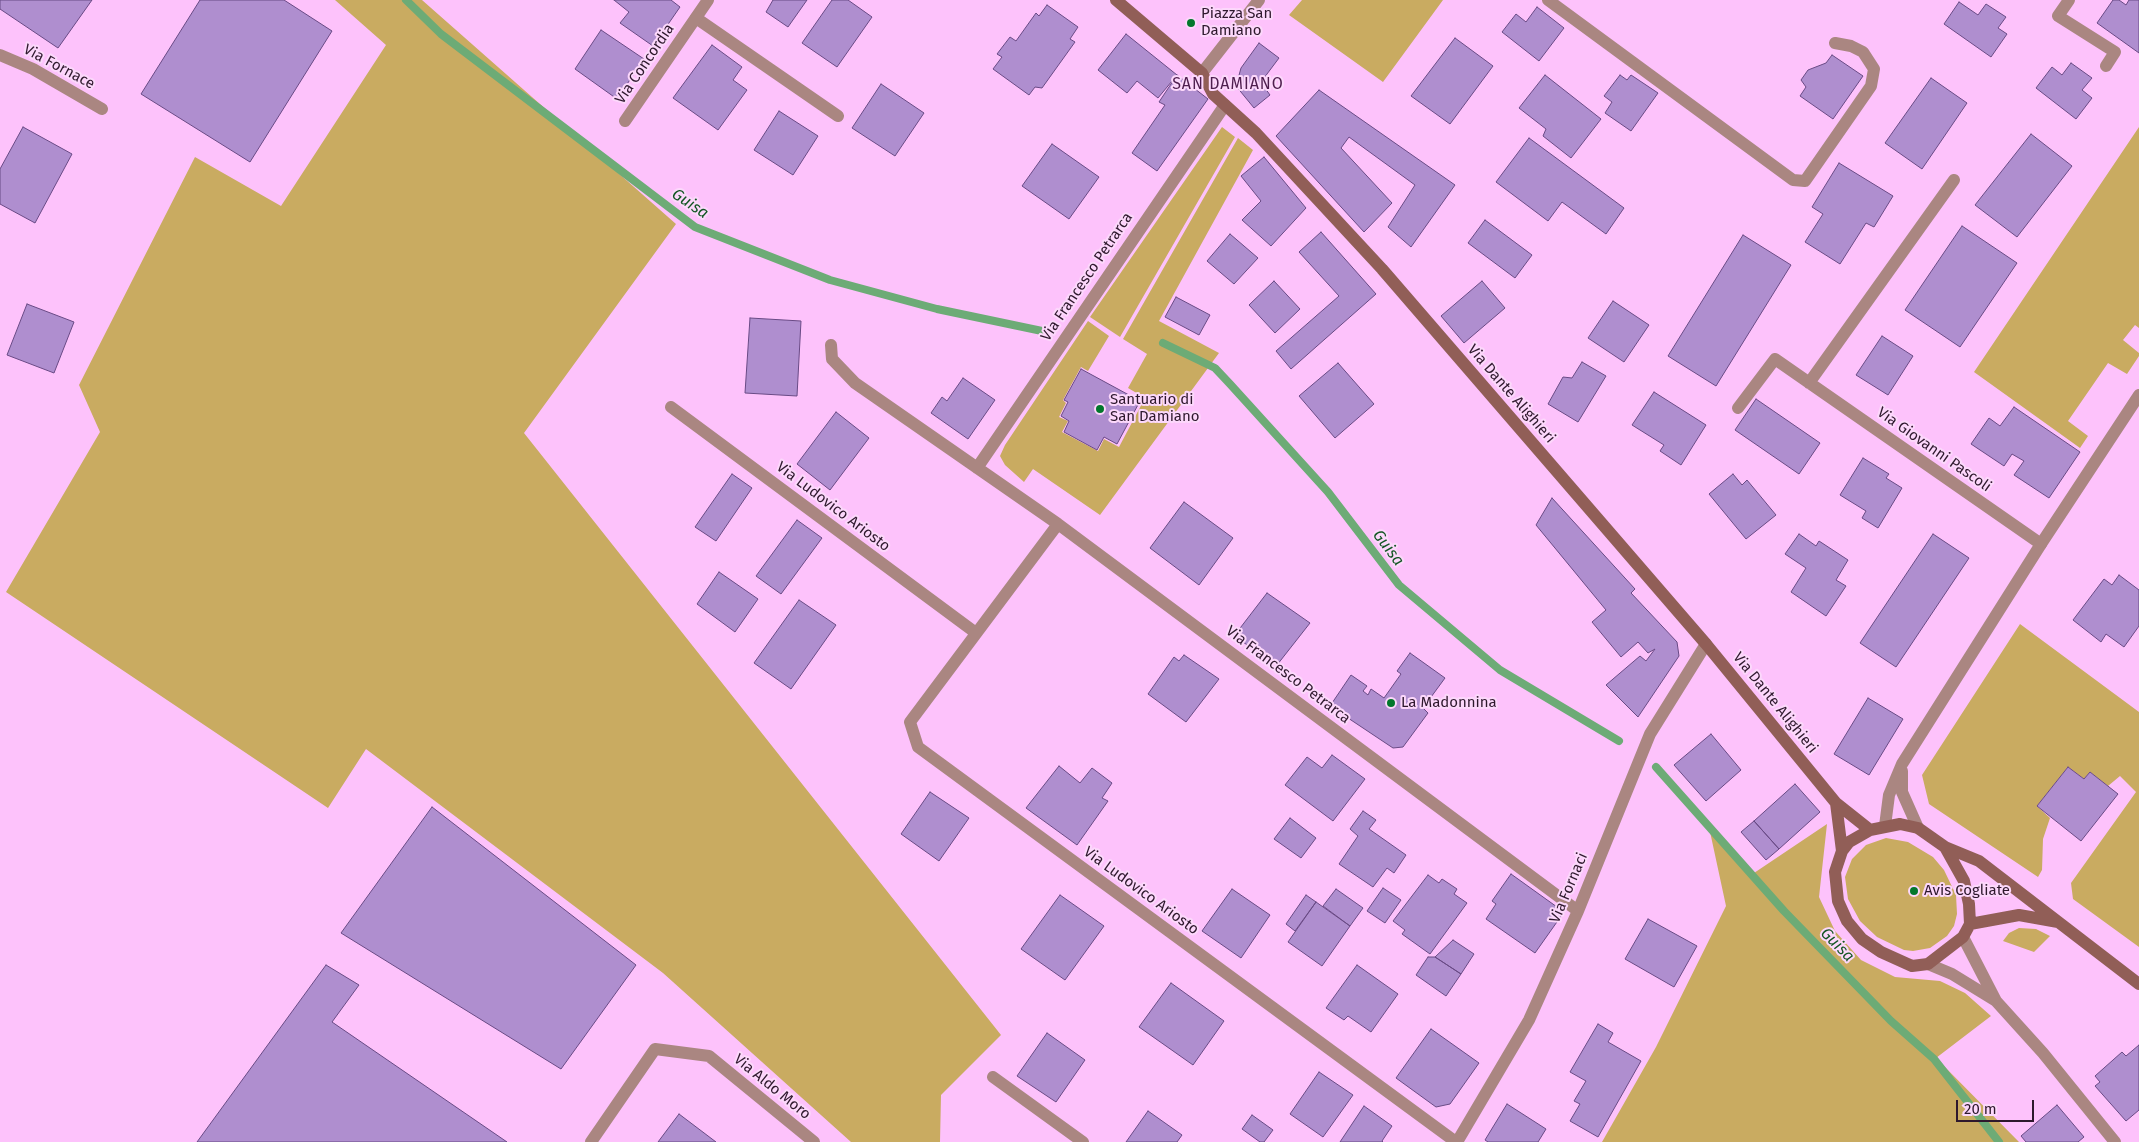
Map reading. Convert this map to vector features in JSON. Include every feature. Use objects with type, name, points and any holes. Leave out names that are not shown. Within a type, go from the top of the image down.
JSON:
[{"type":"street","name":"Via Concordia","points":[[625,121],[708,0]]},
{"type":"street","name":"Via Dante Alighieri","points":[[1116,0],[1202,73],[1213,94],[1256,133],[1382,270],[1706,644],[1836,803],[1870,830]]},
{"type":"street","points":[[1202,73],[1260,0]]},
{"type":"street","points":[[1548,0],[1793,180],[1805,181],[1871,86],[1874,69],[1863,52],[1851,46],[1834,43]]},
{"type":"street","points":[[2069,0],[2058,16],[2115,52],[2106,66]]},
{"type":"street","points":[[696,18],[838,116]]},
{"type":"street","name":"Via Fornace","points":[[0,55],[33,69],[102,109]]},
{"type":"street","name":"Via Francesco Petrarca","points":[[977,468],[1225,105]]},
{"type":"street","points":[[1809,383],[1954,180]]},
{"type":"street","name":"Via Francesco Petrarca","points":[[831,345],[832,359],[855,383],[1058,524],[1578,911]]},
{"type":"street","name":"Via Giovanni Pascoli","points":[[1738,408],[1775,359],[2041,544]]},
{"type":"street","points":[[1884,826],[1889,795],[1902,764],[2041,544],[2139,395]]},
{"type":"street","name":"Via Ludovico Ariosto","points":[[671,407],[976,633]]},
{"type":"street","name":"Via Ludovico Ariosto","points":[[1058,524],[910,722],[918,748],[1456,1142]]},
{"type":"street","name":"Via Fornaci","points":[[1456,1142],[1529,1020],[1578,911],[1650,734],[1706,644]]},
{"type":"street","points":[[1902,764],[1902,792],[1918,828]]},
{"type":"street","points":[[1836,803],[1842,850],[1835,872],[1838,902],[1847,921],[1862,939],[1895,960],[1912,966],[1928,964],[1957,944],[1970,924],[1969,904],[1964,881],[1945,847]]},
{"type":"street","points":[[1842,850],[1850,842],[1870,830],[1900,824],[1918,828],[1945,847],[1979,861],[2139,984]]},
{"type":"street","points":[[1970,924],[2019,915],[2061,923]]},
{"type":"street","points":[[1963,937],[1996,1001],[2043,1053],[2115,1142]]},
{"type":"street","points":[[1928,964],[1952,974],[1996,1001]]},
{"type":"street","name":"Via Aldo Moro","points":[[591,1142],[655,1049],[709,1056],[814,1142]]},
{"type":"street","points":[[993,1077],[1083,1142]]},
{"type":"shaded area","points":[[335,0],[422,0],[676,224],[524,433],[1001,1035],[941,1095],[940,1142],[851,1142],[663,973],[366,749],[328,808],[6,592],[100,432],[79,385],[195,157],[281,206],[386,45]]},
{"type":"shaded area","points":[[1302,0],[1443,0],[1383,82],[1289,15]]},
{"type":"shaded area","points":[[1222,127],[1235,137],[1120,337],[1090,317]]},
{"type":"shaded area","points":[[2139,127],[2139,328],[2135,325],[2123,340],[2139,353],[2139,356],[2127,374],[2108,363],[2068,421],[2088,436],[2080,448],[1974,372]]},
{"type":"shaded area","points":[[1238,138],[1253,150],[1159,321],[1219,353],[1100,515],[1033,469],[1024,482],[1005,465],[1000,456],[1005,445],[1088,321],[1109,336],[1088,371],[1081,367],[1063,400],[1066,403],[1059,417],[1068,421],[1062,432],[1098,451],[1104,439],[1119,447],[1145,398],[1128,388],[1147,354],[1123,339]]},
{"type":"shaded area","points":[[2020,624],[2139,712],[2139,947],[2073,899],[2071,883],[2136,792],[2120,776],[2108,786],[2090,772],[2084,779],[2068,767],[2037,806],[2050,818],[2043,839],[2042,870],[2038,877],[1929,804],[1922,775]]},
{"type":"shaded area","points":[[1827,824],[1819,897],[1835,931],[1861,960],[1895,977],[1940,981],[1965,993],[1991,1016],[1936,1058],[2019,1142],[1602,1142],[1656,1047],[1726,906],[1709,827],[1754,873]]},
{"type":"shaded area","points":[[1886,838],[1908,842],[1933,857],[1944,870],[1956,895],[1957,914],[1954,926],[1947,936],[1930,948],[1913,951],[1904,950],[1877,937],[1860,921],[1848,899],[1845,877],[1852,859],[1866,845]]},
{"type":"shaded area","points":[[2019,928],[2036,929],[2050,936],[2034,952],[2003,941],[2009,933]]},
{"type":"building","points":[[0,0],[92,0],[58,48],[0,9]]},
{"type":"building","points":[[200,0],[284,0],[332,31],[250,162],[141,94]]},
{"type":"building","points":[[614,0],[671,0],[680,7],[653,46],[620,23],[629,12]]},
{"type":"building","points":[[773,0],[807,0],[788,27],[766,12]]},
{"type":"building","points":[[832,0],[848,0],[872,17],[837,67],[802,43]]},
{"type":"building","points":[[2113,0],[2119,0],[2126,5],[2129,0],[2139,0],[2139,53],[2097,23]]},
{"type":"building","points":[[1959,2],[1978,15],[1986,4],[2006,17],[1998,28],[2007,34],[1991,57],[1944,24]]},
{"type":"building","points":[[1047,5],[1078,27],[1070,39],[1075,42],[1042,88],[1035,87],[1029,95],[993,69],[1002,57],[997,54],[1010,37],[1016,41],[1036,13],[1039,16]]},
{"type":"building","points":[[1537,7],[1564,28],[1539,61],[1502,32],[1516,14],[1526,22]]},
{"type":"building","points":[[601,30],[644,59],[617,99],[575,69]]},
{"type":"building","points":[[1126,34],[1177,75],[1158,98],[1137,81],[1127,93],[1098,70]]},
{"type":"building","points":[[1455,38],[1493,66],[1450,124],[1411,96]]},
{"type":"building","points":[[1259,43],[1279,58],[1260,81],[1270,95],[1254,108],[1236,86],[1241,68]]},
{"type":"building","points":[[712,45],[742,67],[733,80],[747,90],[718,130],[673,98]]},
{"type":"building","points":[[1832,55],[1863,76],[1833,119],[1800,96],[1806,87],[1801,80],[1808,70],[1826,63]]},
{"type":"building","points":[[2071,63],[2092,78],[2082,90],[2092,98],[2076,119],[2036,88],[2052,67],[2062,75]]},
{"type":"building","points":[[1177,75],[1208,99],[1157,171],[1132,153],[1165,105],[1159,102]]},
{"type":"building","points":[[1545,75],[1601,119],[1571,158],[1543,136],[1546,129],[1519,108]]},
{"type":"building","points":[[1620,75],[1627,80],[1631,75],[1658,93],[1631,131],[1605,113],[1612,102],[1604,96]]},
{"type":"building","points":[[1931,78],[1967,103],[1922,169],[1885,143]]},
{"type":"building","points":[[881,84],[924,113],[895,156],[852,128]]},
{"type":"building","points":[[1319,90],[1455,185],[1411,247],[1388,227],[1415,185],[1349,137],[1341,148],[1392,203],[1364,232],[1276,136]]},
{"type":"building","points":[[779,111],[818,136],[793,175],[754,150]]},
{"type":"building","points":[[23,127],[72,154],[35,223],[0,204],[0,169]]},
{"type":"building","points":[[2031,134],[2072,166],[2017,237],[1975,205]]},
{"type":"building","points":[[1529,138],[1624,208],[1606,234],[1562,202],[1548,221],[1496,182]]},
{"type":"building","points":[[1052,144],[1099,177],[1069,219],[1022,186]]},
{"type":"building","points":[[1264,157],[1306,208],[1271,246],[1242,220],[1261,201],[1241,176]]},
{"type":"building","points":[[1839,163],[1893,196],[1874,227],[1866,223],[1840,264],[1805,242],[1823,214],[1812,207]]},
{"type":"building","points":[[1485,220],[1532,255],[1515,278],[1468,243]]},
{"type":"building","points":[[1962,226],[2017,263],[1960,347],[1905,310]]},
{"type":"building","points":[[1321,232],[1376,294],[1291,369],[1276,351],[1339,296],[1299,252]]},
{"type":"building","points":[[1230,234],[1258,258],[1234,284],[1207,261]]},
{"type":"building","points":[[1743,235],[1791,265],[1716,386],[1668,356]]},
{"type":"building","points":[[1274,281],[1300,309],[1275,333],[1249,305]]},
{"type":"building","points":[[1482,281],[1505,308],[1464,343],[1441,316]]},
{"type":"building","points":[[1176,297],[1210,315],[1199,335],[1165,317]]},
{"type":"building","points":[[1613,301],[1649,325],[1624,362],[1588,338]]},
{"type":"building","points":[[27,304],[74,322],[54,373],[7,355]]},
{"type":"building","points":[[750,318],[801,321],[797,396],[745,393]]},
{"type":"building","points":[[1882,336],[1913,356],[1888,395],[1856,375]]},
{"type":"building","points":[[1582,362],[1606,376],[1578,422],[1548,404],[1563,377],[1572,378]]},
{"type":"building","points":[[1338,363],[1374,404],[1335,438],[1299,396]]},
{"type":"building","name":"Santuario di San Damiano","points":[[1081,369],[1140,401],[1117,444],[1104,437],[1097,450],[1064,432],[1069,421],[1061,416],[1068,402],[1064,400]]},
{"type":"building","points":[[963,378],[995,400],[968,439],[931,413],[942,397],[947,401]]},
{"type":"building","points":[[1654,392],[1706,425],[1681,465],[1660,451],[1664,445],[1632,425]]},
{"type":"building","points":[[1756,399],[1820,443],[1799,474],[1735,430]]},
{"type":"building","points":[[2014,407],[2080,452],[2049,498],[2014,475],[2024,461],[2012,454],[2004,466],[1971,444],[1989,418],[2000,426]]},
{"type":"building","points":[[836,412],[869,438],[830,490],[797,464]]},
{"type":"building","points":[[1863,458],[1889,474],[1886,478],[1902,488],[1878,528],[1862,518],[1866,511],[1840,495]]},
{"type":"building","points":[[732,474],[752,488],[716,541],[695,527]]},
{"type":"building","points":[[1733,474],[1742,485],[1747,480],[1776,515],[1746,539],[1709,494]]},
{"type":"building","points":[[1552,498],[1635,589],[1631,593],[1677,642],[1679,656],[1638,717],[1606,685],[1640,656],[1646,661],[1655,649],[1648,653],[1638,642],[1621,657],[1592,622],[1606,610],[1536,525]]},
{"type":"building","points":[[1184,502],[1233,538],[1199,585],[1150,548]]},
{"type":"building","points":[[797,520],[822,538],[781,594],[756,576]]},
{"type":"building","points":[[1799,534],[1816,546],[1819,541],[1848,560],[1836,580],[1846,586],[1826,616],[1791,592],[1806,568],[1785,554]]},
{"type":"building","points":[[1933,534],[1969,558],[1896,667],[1860,643]]},
{"type":"building","points":[[719,572],[758,599],[735,632],[697,604]]},
{"type":"building","points":[[2119,575],[2139,590],[2139,626],[2124,647],[2106,634],[2101,642],[2073,620],[2104,579],[2112,585]]},
{"type":"building","points":[[1267,593],[1310,623],[1277,665],[1234,636]]},
{"type":"building","points":[[799,600],[836,625],[791,689],[754,663]]},
{"type":"building","points":[[1410,653],[1445,678],[1423,708],[1428,713],[1403,747],[1393,748],[1330,706],[1351,675],[1367,686],[1363,691],[1368,695],[1371,689],[1384,698],[1401,674],[1397,671]]},
{"type":"building","points":[[1184,655],[1219,679],[1186,722],[1148,694],[1174,657],[1179,661]]},
{"type":"building","points":[[1868,698],[1903,719],[1869,775],[1834,754]]},
{"type":"building","points":[[1711,734],[1741,770],[1706,801],[1674,765]]},
{"type":"building","points":[[1332,755],[1365,779],[1333,821],[1285,785],[1307,757],[1322,768]]},
{"type":"building","points":[[1059,766],[1080,783],[1092,768],[1112,783],[1102,798],[1108,801],[1077,845],[1026,808]]},
{"type":"building","points":[[2068,767],[2084,779],[2090,772],[2118,794],[2081,841],[2037,806]]},
{"type":"building","points":[[1795,784],[1820,812],[1779,849],[1754,821]]},
{"type":"building","points":[[930,792],[969,818],[939,861],[901,834]]},
{"type":"building","points":[[432,807],[636,965],[561,1069],[341,933]]},
{"type":"building","points":[[1363,811],[1376,820],[1369,829],[1406,855],[1394,873],[1387,868],[1373,887],[1339,864],[1358,836],[1350,829]]},
{"type":"building","points":[[1290,818],[1316,838],[1301,858],[1274,839]]},
{"type":"building","points":[[1754,821],[1779,849],[1766,860],[1741,832]]},
{"type":"building","points":[[1511,874],[1564,912],[1535,953],[1486,919],[1496,904],[1492,901]]},
{"type":"building","points":[[1428,875],[1439,883],[1442,879],[1457,889],[1454,894],[1467,903],[1430,954],[1402,934],[1405,930],[1393,921]]},
{"type":"building","points":[[1383,888],[1401,900],[1385,923],[1367,911]]},
{"type":"building","points":[[1232,889],[1270,915],[1241,958],[1202,931]]},
{"type":"building","points":[[1336,889],[1363,908],[1350,926],[1323,906]]},
{"type":"building","points":[[1060,895],[1104,926],[1065,980],[1021,949]]},
{"type":"building","points":[[1306,895],[1316,902],[1295,931],[1286,924]]},
{"type":"building","points":[[1316,902],[1350,926],[1322,966],[1288,942]]},
{"type":"building","points":[[1648,919],[1697,946],[1674,987],[1625,959]]},
{"type":"building","points":[[1453,940],[1474,954],[1461,974],[1435,957]]},
{"type":"building","points":[[1428,957],[1435,957],[1461,974],[1446,996],[1416,975]]},
{"type":"building","points":[[326,965],[359,985],[332,1022],[507,1142],[197,1142]]},
{"type":"building","points":[[1357,965],[1398,994],[1371,1032],[1348,1016],[1344,1020],[1326,1008]]},
{"type":"building","points":[[1171,983],[1224,1021],[1193,1065],[1139,1027]]},
{"type":"building","points":[[1598,1024],[1613,1033],[1608,1042],[1641,1061],[1598,1137],[1570,1121],[1580,1104],[1574,1101],[1586,1081],[1570,1072]]},
{"type":"building","points":[[1431,1029],[1479,1063],[1450,1104],[1436,1107],[1396,1078]]},
{"type":"building","points":[[1047,1033],[1085,1060],[1056,1102],[1017,1076]]},
{"type":"building","points":[[2139,1045],[2139,1110],[2126,1121],[2095,1086],[2100,1082],[2095,1076],[2122,1052],[2126,1056]]},
{"type":"building","points":[[1319,1072],[1353,1095],[1323,1137],[1290,1114]]},
{"type":"building","points":[[1507,1104],[1546,1129],[1538,1142],[1488,1142],[1485,1140]]},
{"type":"building","points":[[2057,1105],[2084,1137],[2078,1142],[2026,1142],[2021,1136]]},
{"type":"building","points":[[1364,1106],[1392,1126],[1383,1142],[1340,1142]]},
{"type":"building","points":[[1148,1111],[1182,1135],[1177,1142],[1126,1142]]},
{"type":"building","points":[[679,1114],[716,1142],[658,1142]]},
{"type":"building","points":[[1252,1115],[1273,1130],[1264,1142],[1260,1142],[1242,1129]]},
{"type":"waterway","name":"Guisa","points":[[406,0],[441,34],[695,227],[830,280],[937,309],[1042,331]]},
{"type":"waterway","name":"Guisa","points":[[1163,343],[1215,368],[1328,492],[1399,585],[1500,670],[1619,741]]},
{"type":"waterway","name":"Guisa","points":[[1656,767],[1784,911],[1891,1021],[1934,1059],[1999,1142]]},
{"type":"place","name":"Piazza San Damiano","points":[[1191,23]]},
{"type":"place","name":"Santuario di San Damiano","points":[[1100,409]]},
{"type":"place","name":"La Madonnina","points":[[1391,703]]},
{"type":"place","name":"Avis Cogliate","points":[[1914,891]]},
{"type":"district","name":"SAN DAMIANO","points":[[1228,85]]}]
